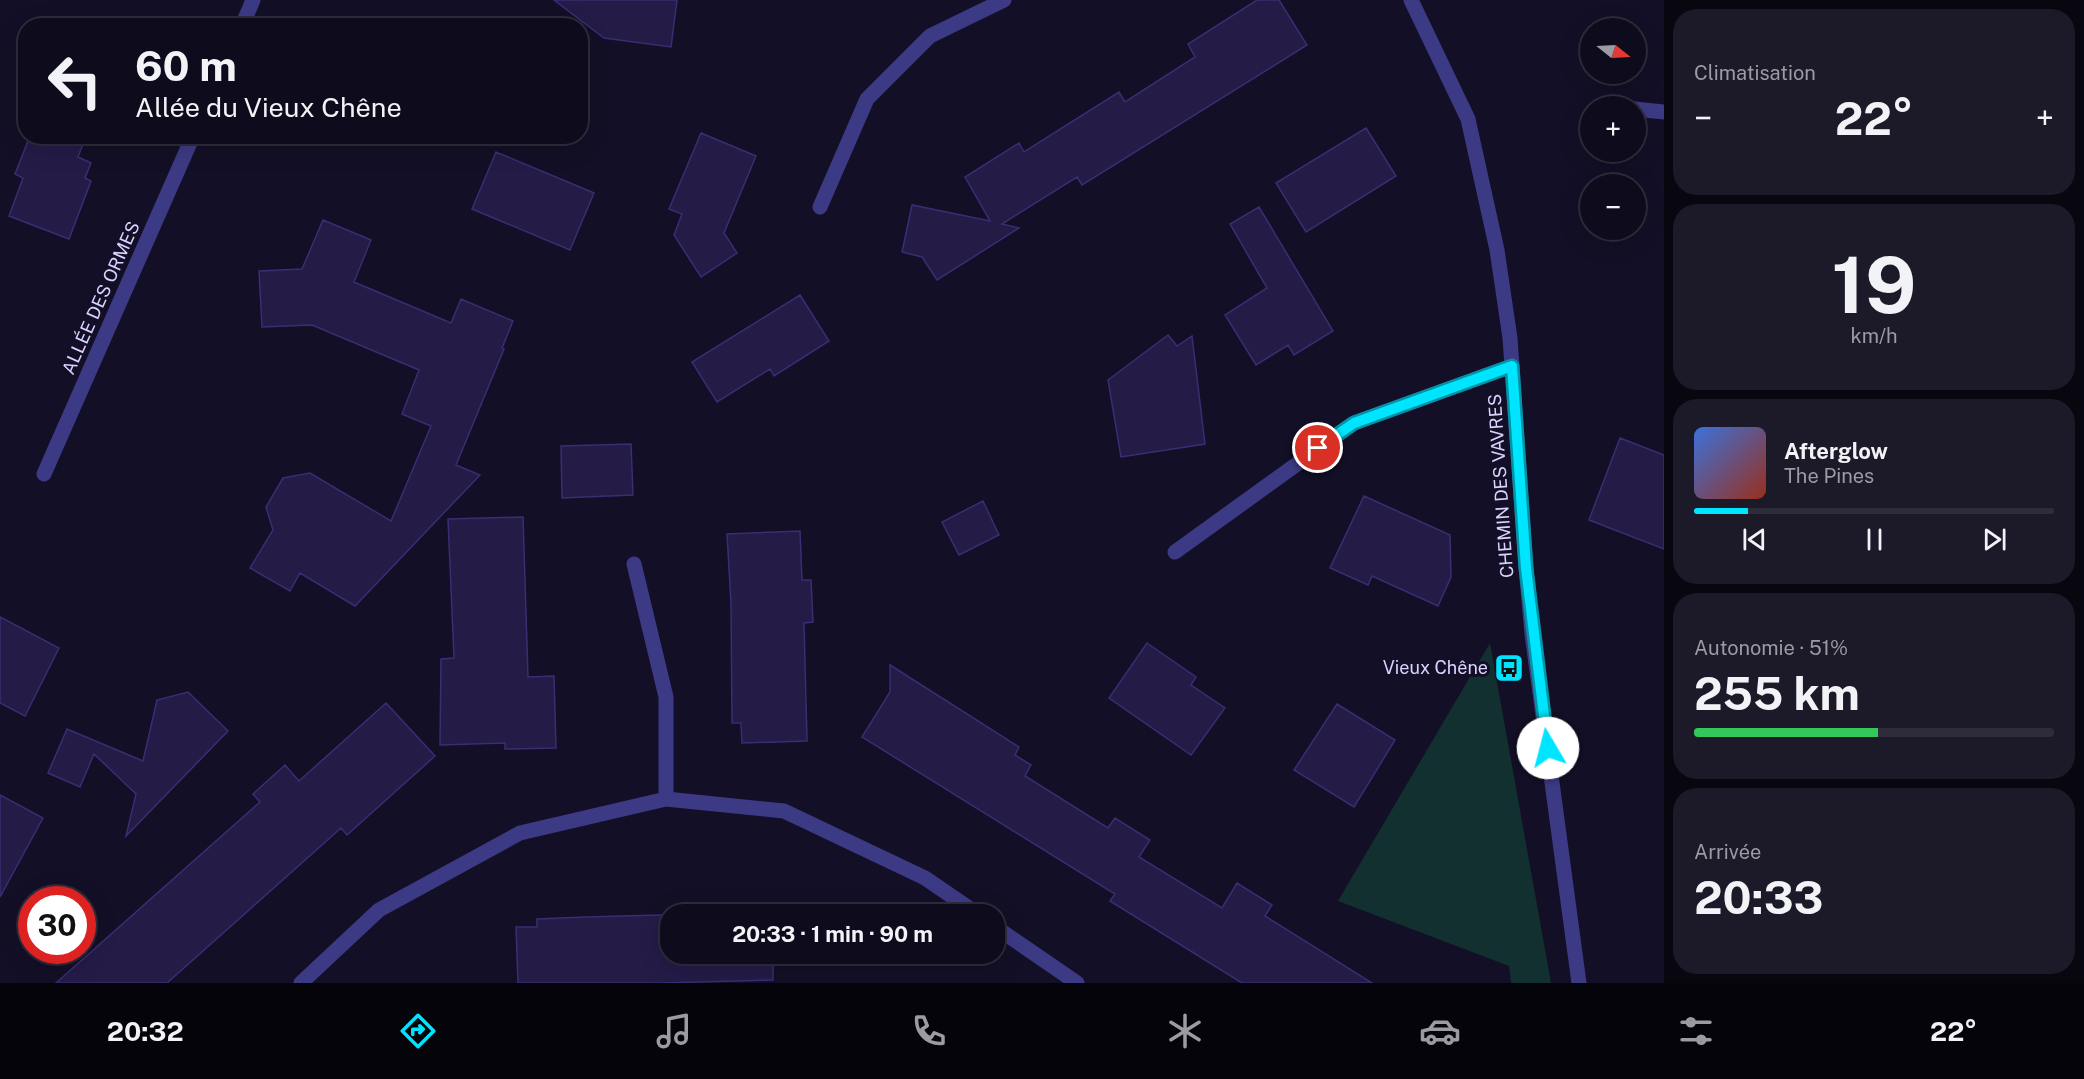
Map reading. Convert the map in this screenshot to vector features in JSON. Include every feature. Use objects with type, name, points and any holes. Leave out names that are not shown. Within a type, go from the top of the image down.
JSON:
[{"type":"street","points":[[245,18],[253,0]]},
{"type":"street","points":[[820,207],[867,99],[930,36],[1004,0]]},
{"type":"street","name":"CHEMIN DES VAVRES","points":[[1411,0],[1468,119],[1497,250],[1510,338],[1531,623],[1579,983]]},
{"type":"street","points":[[1646,110],[1664,112]]},
{"type":"street","name":"ALLÉE DES ORMES","points":[[44,474],[189,144]]},
{"type":"street","points":[[1176,552],[1354,423],[1512,366]]},
{"type":"street","points":[[634,564],[666,697],[666,800]]},
{"type":"street","points":[[301,983],[379,910],[520,833],[666,800],[784,811],[925,878],[963,904]]},
{"type":"street","points":[[1005,934],[1077,983]]},
{"type":"green space","points":[[1490,643],[1551,983],[1511,983],[1509,966],[1338,901]]},
{"type":"building","points":[[554,0],[677,0],[671,47],[604,38],[588,26],[588,18],[578,18]]},
{"type":"building","points":[[1257,0],[1279,0],[1307,45],[1082,185],[1077,177],[1002,224],[1019,228],[937,280],[922,257],[902,252],[912,205],[990,221],[965,177],[1019,143],[1024,152],[1119,92],[1125,102],[1195,57],[1188,44]]},
{"type":"building","points":[[1366,128],[1396,176],[1306,232],[1276,183]]},
{"type":"building","points":[[701,133],[756,156],[724,233],[737,253],[701,277],[674,235],[682,214],[669,209]]},
{"type":"building","points":[[27,144],[83,144],[78,157],[91,163],[85,178],[91,181],[69,239],[9,216],[23,178],[15,174]]},
{"type":"building","points":[[496,152],[594,193],[570,250],[472,209]]},
{"type":"building","points":[[1259,207],[1333,331],[1294,355],[1288,345],[1256,365],[1225,315],[1267,288],[1230,224]]},
{"type":"building","points":[[323,220],[371,240],[354,282],[451,323],[461,299],[513,321],[502,348],[504,349],[456,465],[480,475],[355,606],[300,573],[290,591],[250,568],[273,530],[266,507],[283,478],[310,473],[391,521],[431,426],[402,414],[419,370],[312,325],[262,327],[259,271],[302,269]]},
{"type":"building","points":[[800,295],[829,341],[774,376],[770,369],[717,402],[692,362]]},
{"type":"building","points":[[1168,335],[1177,346],[1192,336],[1205,444],[1121,457],[1108,380]]},
{"type":"building","points":[[1620,438],[1664,455],[1664,549],[1589,520]]},
{"type":"building","points":[[631,444],[633,495],[562,498],[561,446]]},
{"type":"building","points":[[1364,496],[1450,535],[1451,577],[1438,606],[1372,576],[1368,585],[1330,568]]},
{"type":"building","points":[[983,501],[999,535],[959,555],[942,522]]},
{"type":"building","points":[[523,517],[528,677],[554,676],[556,748],[505,749],[505,743],[440,745],[441,659],[454,658],[448,519]]},
{"type":"building","points":[[800,531],[802,580],[811,580],[813,622],[804,623],[807,741],[742,743],[741,723],[732,723],[731,603],[727,534]]},
{"type":"building","points":[[0,617],[59,648],[25,716],[0,703]]},
{"type":"building","points":[[1147,643],[1196,677],[1191,685],[1225,708],[1191,755],[1109,698]]},
{"type":"building","points":[[890,665],[1019,747],[1015,755],[1031,765],[1025,776],[1108,828],[1115,818],[1150,840],[1139,857],[1222,908],[1237,883],[1272,905],[1265,916],[1372,983],[1242,983],[1110,901],[1115,894],[862,737],[890,692]]},
{"type":"building","points":[[188,692],[228,731],[126,836],[136,794],[94,754],[80,787],[48,773],[67,729],[143,761],[157,700]]},
{"type":"building","points":[[386,703],[435,756],[347,835],[341,828],[167,983],[56,983],[77,964],[96,964],[96,948],[260,802],[253,794],[285,765],[299,781]]},
{"type":"building","points":[[1337,704],[1395,740],[1354,807],[1294,770]]},
{"type":"building","points":[[0,795],[43,818],[0,897]]},
{"type":"building","points":[[660,915],[660,964],[773,964],[773,980],[518,983],[516,927],[537,927],[537,919]]},
{"type":"place","name":"Vieux Chêne","points":[[1509,668]]},
{"type":"route","points":[[1318,448],[1354,423],[1512,366],[1526,568],[1536,665],[1548,748]]}]
